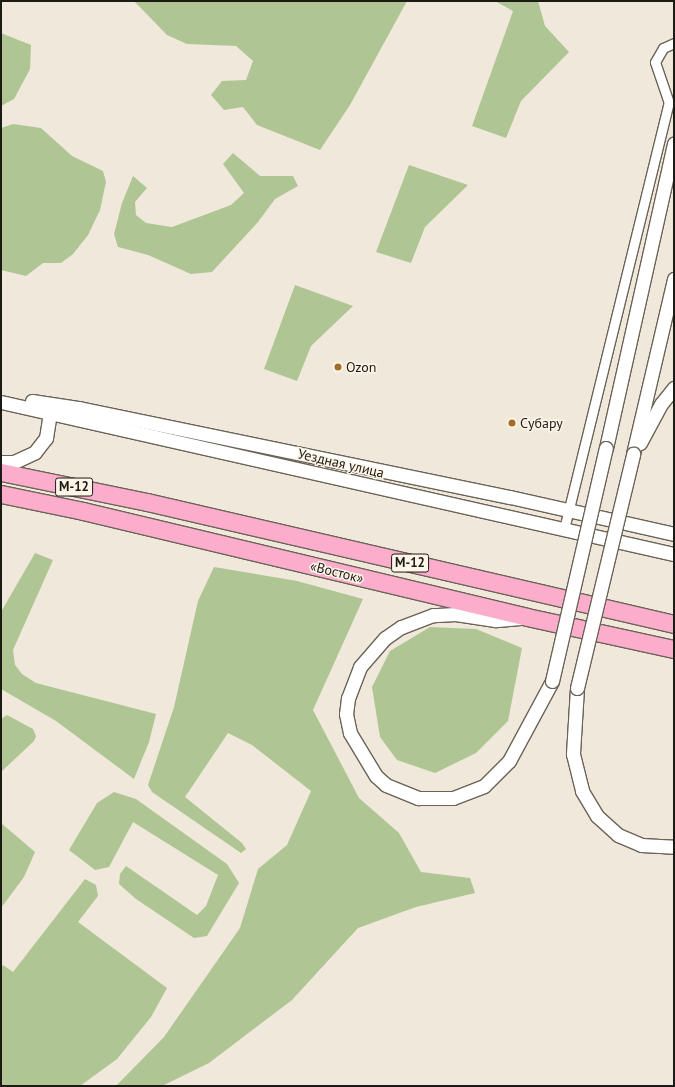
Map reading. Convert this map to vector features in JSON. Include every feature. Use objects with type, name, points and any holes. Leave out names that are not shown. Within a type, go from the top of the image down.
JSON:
[{"type":"highway","name":"«Восток»","points":[[1,472],[147,502],[674,624]]},
{"type":"highway","name":"«Восток»","points":[[1,494],[83,511],[527,617],[674,649]]},
{"type":"street","points":[[564,529],[669,103],[655,62],[657,54],[663,48],[674,43]]},
{"type":"street","points":[[527,617],[513,620],[455,614],[433,615],[401,627],[385,638],[360,667],[348,698],[346,714],[350,733],[376,776],[386,785],[418,798],[453,798],[484,786],[509,761],[552,681],[674,143]]},
{"type":"street","points":[[674,280],[577,688],[573,754],[582,791],[597,816],[618,835],[642,845],[674,847]]},
{"type":"street","points":[[633,454],[661,404],[674,388]]},
{"type":"street","points":[[1,397],[51,409],[46,438],[41,446],[26,457],[1,462]]},
{"type":"street","name":"Уездная улица","points":[[1,402],[51,409],[674,554]]},
{"type":"street","name":"Уездная улица","points":[[51,409],[94,411],[569,509],[674,534]]},
{"type":"street","points":[[634,640],[674,658]]},
{"type":"green space","points":[[134,1],[407,1],[350,105],[320,150],[257,125],[243,107],[224,110],[211,95],[222,81],[246,80],[253,61],[236,46],[187,44],[167,35]]},
{"type":"green space","points":[[495,1],[538,1],[545,26],[569,52],[521,101],[506,138],[472,126],[513,11]]},
{"type":"green space","points":[[1,33],[31,45],[30,69],[14,99],[1,106]]},
{"type":"green space","points":[[13,124],[41,128],[72,156],[103,171],[106,182],[100,210],[88,235],[73,254],[61,263],[43,263],[26,276],[1,270],[1,128]]},
{"type":"green space","points":[[233,153],[260,176],[293,176],[298,186],[275,199],[258,222],[212,272],[191,274],[148,255],[118,247],[114,234],[122,203],[133,176],[147,188],[135,202],[136,215],[146,223],[172,227],[231,205],[244,193],[223,164]]},
{"type":"green space","points":[[409,165],[468,185],[425,227],[411,263],[376,252]]},
{"type":"green space","points":[[295,285],[353,306],[311,346],[297,381],[264,369]]},
{"type":"green space","points":[[35,553],[53,560],[13,650],[15,665],[22,674],[36,683],[156,714],[149,742],[134,779],[56,721],[1,689],[1,612]]},
{"type":"green space","points":[[214,567],[297,581],[363,599],[313,710],[359,798],[399,833],[421,872],[470,878],[475,893],[416,907],[358,928],[292,1000],[209,1063],[162,1086],[116,1086],[164,1037],[240,928],[258,869],[287,845],[311,791],[252,745],[228,733],[185,797],[242,843],[246,849],[241,853],[152,792],[148,785],[174,707],[198,601]]},
{"type":"green space","points":[[430,627],[476,629],[522,648],[508,721],[476,753],[435,773],[397,760],[380,737],[372,687],[390,651]]},
{"type":"green space","points":[[7,715],[33,729],[36,736],[34,741],[1,772],[1,719]]},
{"type":"green space","points":[[114,792],[136,799],[227,864],[239,883],[207,936],[194,938],[136,899],[119,884],[120,874],[126,866],[197,915],[206,906],[218,875],[133,822],[109,867],[95,870],[69,850],[97,803]]},
{"type":"green space","points":[[1,823],[35,852],[24,877],[1,908]]},
{"type":"green space","points":[[85,879],[96,885],[98,896],[78,922],[167,988],[151,1017],[117,1059],[80,1086],[1,1086],[1,968],[3,965],[13,972]]},
{"type":"place","name":"Ozon","points":[[338,367]]},
{"type":"place","name":"Субару","points":[[512,423]]}]
